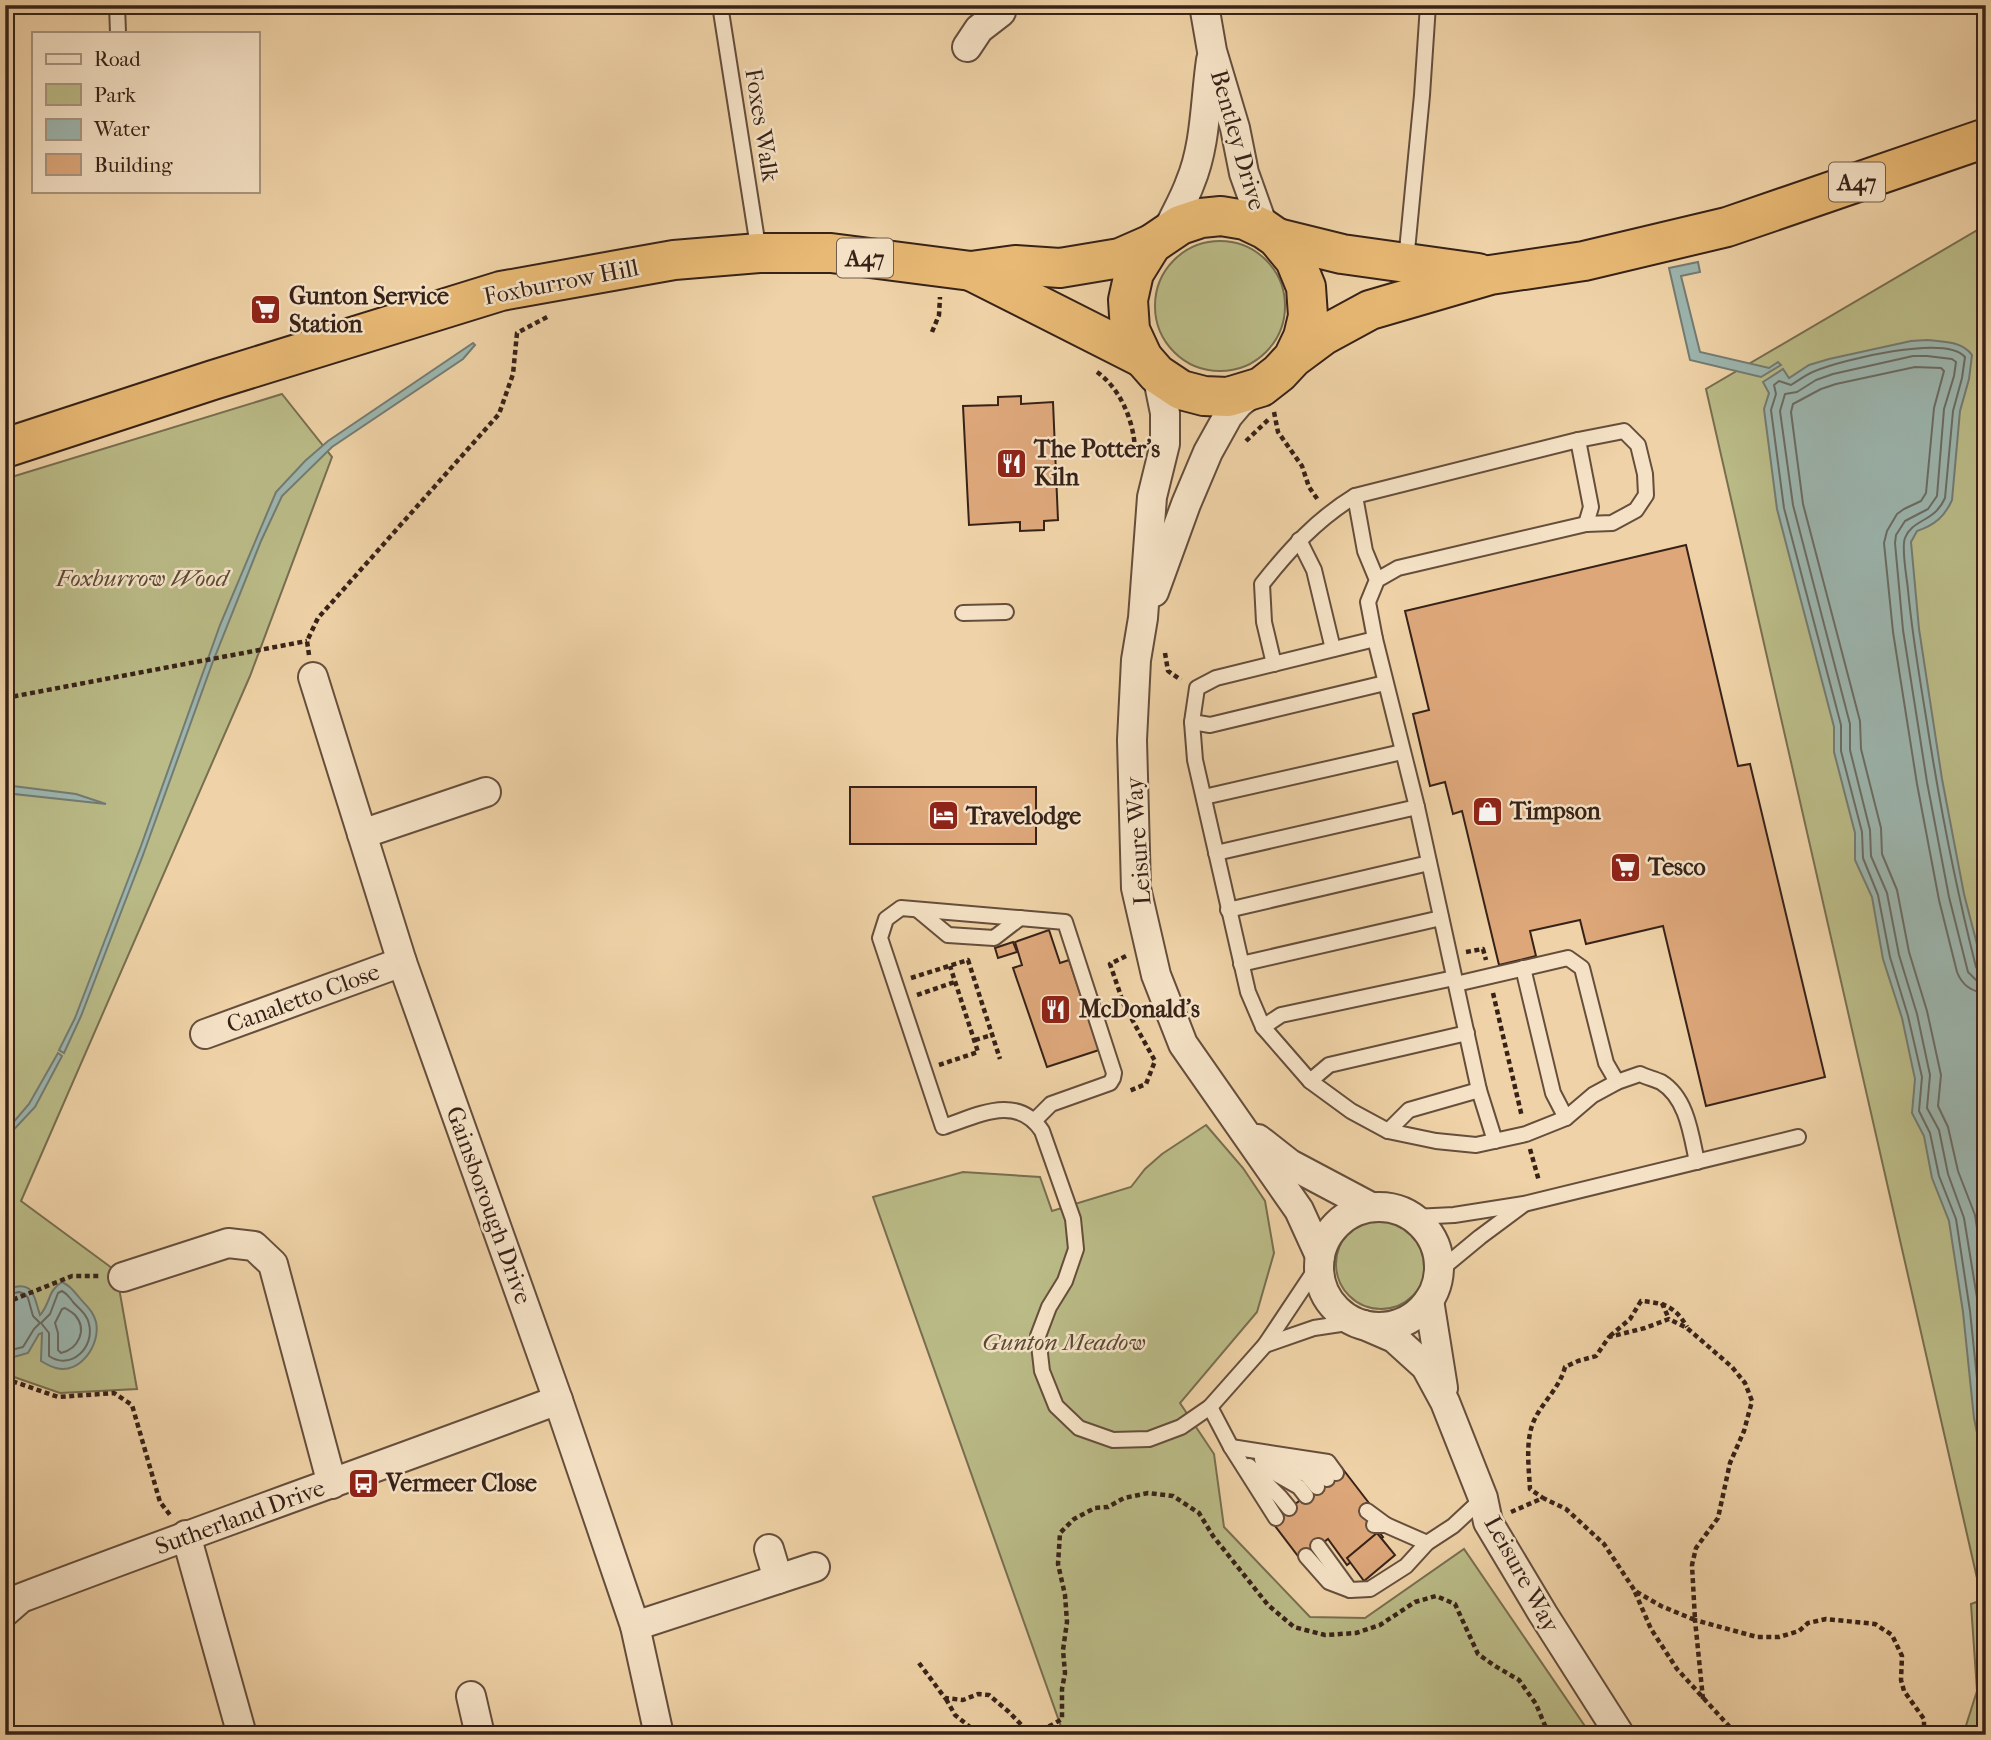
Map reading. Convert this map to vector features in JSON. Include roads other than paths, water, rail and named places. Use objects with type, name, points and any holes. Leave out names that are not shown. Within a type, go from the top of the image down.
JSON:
[{"type":"highway","name":"A47","points":[[1293,358],[1324,335],[1370,310],[1490,275],[1584,261],[1727,227],[1986,138]]},
{"type":"highway","points":[[1221,216],[1245,220],[1270,234],[1295,260],[1306,287],[1308,316],[1303,337],[1293,358],[1279,373],[1273,403],[1204,396],[1181,390],[1150,366],[1130,330],[1128,300],[1134,273],[1159,238],[1180,225],[1201,218],[1221,216]]},
{"type":"highway","name":"A47","points":[[1270,234],[1342,254],[1490,275]]},
{"type":"highway","name":"Foxburrow Hill","points":[[962,286],[1015,265],[1060,268],[1120,258],[1159,238]]},
{"type":"highway","name":"Foxburrow Hill","points":[[5,448],[213,380],[502,291],[674,260],[759,253],[831,253],[962,286],[1150,366]]},
{"type":"street","points":[[967,47],[979,29],[1001,12],[999,5]]},
{"type":"street","name":"Bentley Drive","points":[[1204,5],[1212,51],[1236,128],[1244,173],[1270,234]]},
{"type":"street","name":"Bentley Drive","points":[[1159,238],[1191,183],[1204,123],[1212,51]]},
{"type":"street","name":"Leisure Way","points":[[1150,366],[1165,413],[1165,444],[1152,497],[1143,618],[1136,660],[1132,740],[1136,888],[1156,975],[1183,1044],[1299,1210],[1319,1260],[1324,1292],[1337,1310],[1359,1324],[1394,1338],[1426,1367],[1445,1402],[1485,1510],[1543,1614],[1620,1735]]},
{"type":"street","name":"Leisure Way","points":[[1143,618],[1186,504],[1208,452],[1228,416],[1239,402],[1273,403]]},
{"type":"street","name":"Gainsborough Drive","points":[[313,677],[402,962],[558,1400],[635,1626],[659,1735]]},
{"type":"street","points":[[362,834],[486,792]]},
{"type":"street","name":"Canaletto Close","points":[[205,1034],[402,962]]},
{"type":"street","name":"Leisure Way","points":[[1239,1125],[1290,1164],[1371,1207],[1401,1210],[1414,1217]]},
{"type":"street","points":[[1319,1260],[1324,1242],[1332,1229],[1343,1218],[1371,1207]]},
{"type":"street","points":[[1414,1217],[1431,1235],[1436,1247],[1439,1271]]},
{"type":"street","points":[[123,1276],[228,1243],[254,1246],[273,1264],[332,1485]]},
{"type":"street","name":"Leisure Way","points":[[1439,1271],[1435,1292],[1429,1300],[1445,1402]]},
{"type":"street","points":[[1359,1324],[1394,1326],[1420,1312],[1429,1300]]},
{"type":"street","name":"Sutherland Drive","points":[[8,1604],[186,1535],[332,1485],[558,1400]]},
{"type":"street","points":[[186,1535],[242,1735]]},
{"type":"street","points":[[769,1549],[778,1579]]},
{"type":"street","points":[[635,1626],[816,1567]]},
{"type":"street","points":[[471,1696],[480,1735]]},
{"type":"lane","points":[[117,5],[118,32]]},
{"type":"lane","name":"Foxes Walk","points":[[720,5],[759,253]]},
{"type":"lane","points":[[1405,262],[1428,5]]},
{"type":"lane","points":[[1274,664],[1264,622],[1262,584],[1299,540],[1355,496],[1577,440],[1624,431],[1638,446],[1645,474],[1646,495],[1636,510],[1612,523],[1586,524],[1398,568],[1377,580],[1368,602],[1374,639],[1417,807],[1479,1090],[1495,1141]]},
{"type":"lane","points":[[1577,440],[1591,507],[1586,524]]},
{"type":"lane","points":[[1355,496],[1365,551],[1377,580]]},
{"type":"lane","points":[[1299,540],[1314,570],[1333,649]]},
{"type":"lane","points":[[963,613],[1006,612]]},
{"type":"lane","points":[[1374,639],[1216,678],[1197,688],[1192,722],[1195,760],[1248,992],[1262,1027],[1310,1081],[1351,1111],[1388,1131],[1436,1141],[1476,1145],[1526,1135],[1566,1118],[1593,1095],[1640,1074],[1661,1083],[1678,1098],[1689,1124],[1697,1162]]},
{"type":"lane","points":[[1192,722],[1210,725],[1385,683]]},
{"type":"lane","points":[[1205,797],[1402,752]]},
{"type":"lane","points":[[1216,853],[1417,807]]},
{"type":"lane","points":[[1228,910],[1429,863]]},
{"type":"lane","points":[[1035,1120],[1051,1104],[1110,1083],[1114,1078],[1065,922],[901,908],[886,919],[880,938],[943,1127],[999,1110],[1012,1109],[1035,1120],[1042,1131],[1073,1219],[1076,1249],[1065,1281],[1049,1307],[1038,1336],[1042,1371],[1056,1406],[1079,1428],[1113,1440],[1149,1439],[1181,1427],[1210,1407],[1265,1345],[1319,1260]]},
{"type":"lane","points":[[918,910],[948,936],[994,937],[1020,918]]},
{"type":"lane","points":[[1241,964],[1441,918]]},
{"type":"lane","points":[[1262,1027],[1281,1015],[1489,976],[1568,958],[1581,968],[1606,1063],[1617,1082]]},
{"type":"lane","points":[[1524,968],[1553,1093],[1566,1118]]},
{"type":"lane","points":[[1310,1081],[1329,1065],[1467,1033]]},
{"type":"lane","points":[[1388,1131],[1409,1110],[1479,1090]]},
{"type":"lane","points":[[1414,1217],[1454,1215],[1524,1204],[1798,1137]]},
{"type":"lane","points":[[1439,1271],[1524,1204]]},
{"type":"lane","points":[[1265,1345],[1314,1328],[1359,1324]]},
{"type":"lane","points":[[1210,1407],[1231,1447],[1276,1518]]},
{"type":"lane","points":[[1231,1447],[1317,1466],[1321,1484],[1299,1487],[1231,1447]]},
{"type":"lane","points":[[1231,1447],[1289,1508]]},
{"type":"lane","points":[[1306,1556],[1329,1582],[1350,1590],[1370,1589],[1406,1566],[1427,1543],[1485,1510]]},
{"type":"lane","points":[[1367,1511],[1380,1525],[1427,1543]]},
{"type":"lane","points":[[1318,1546],[1334,1558],[1350,1590]]},
{"type":"water","points":[[1698,262],[1700,272],[1681,276],[1700,352],[1769,368],[1778,362],[1781,365],[1761,377],[1690,360],[1669,268]]},
{"type":"water","points":[[1927,340],[1958,345],[1972,355],[1960,411],[1952,500],[1943,515],[1917,531],[1911,542],[1919,629],[1942,779],[1964,894],[1986,979],[1986,1477],[1974,1418],[1963,1312],[1949,1221],[1932,1178],[1924,1136],[1912,1113],[1915,1079],[1902,1018],[1883,959],[1872,897],[1855,860],[1855,833],[1834,752],[1834,727],[1777,509],[1764,409],[1769,393],[1763,382],[1783,369],[1789,378],[1809,365],[1829,359]]},
{"type":"water","points":[[473,343],[475,345],[463,359],[332,447],[282,496],[212,664],[143,855],[64,1053],[59,1050],[75,1018],[141,846],[220,625],[276,492],[328,441]]},
{"type":"water","points":[[5,785],[76,794],[106,804],[5,793]]},
{"type":"water","points":[[58,1053],[62,1056],[35,1107],[5,1139],[5,1132],[29,1104]]},
{"type":"water","points":[[62,1282],[95,1318],[97,1331],[87,1356],[73,1367],[65,1369],[48,1365],[41,1361],[42,1333],[28,1353],[14,1357],[5,1353],[5,1290],[27,1287],[40,1315],[51,1293]]},
{"type":"place","name":"Gunton Service Station","points":[[266,310]]},
{"type":"place","name":"The Potter's Kiln","points":[[1011,463]]},
{"type":"place","name":"Timpson","points":[[1487,811]]},
{"type":"place","name":"Travelodge","points":[[943,816]]},
{"type":"place","name":"Tesco","points":[[1625,867]]},
{"type":"place","name":"McDonald's","points":[[1056,1009]]},
{"type":"place","name":"Vermeer Close","points":[[363,1483]]},
{"type":"park label","name":"Foxburrow Wood","points":[[142,578]]},
{"type":"park label","name":"Gunton Meadow","points":[[1064,1342]]}]
